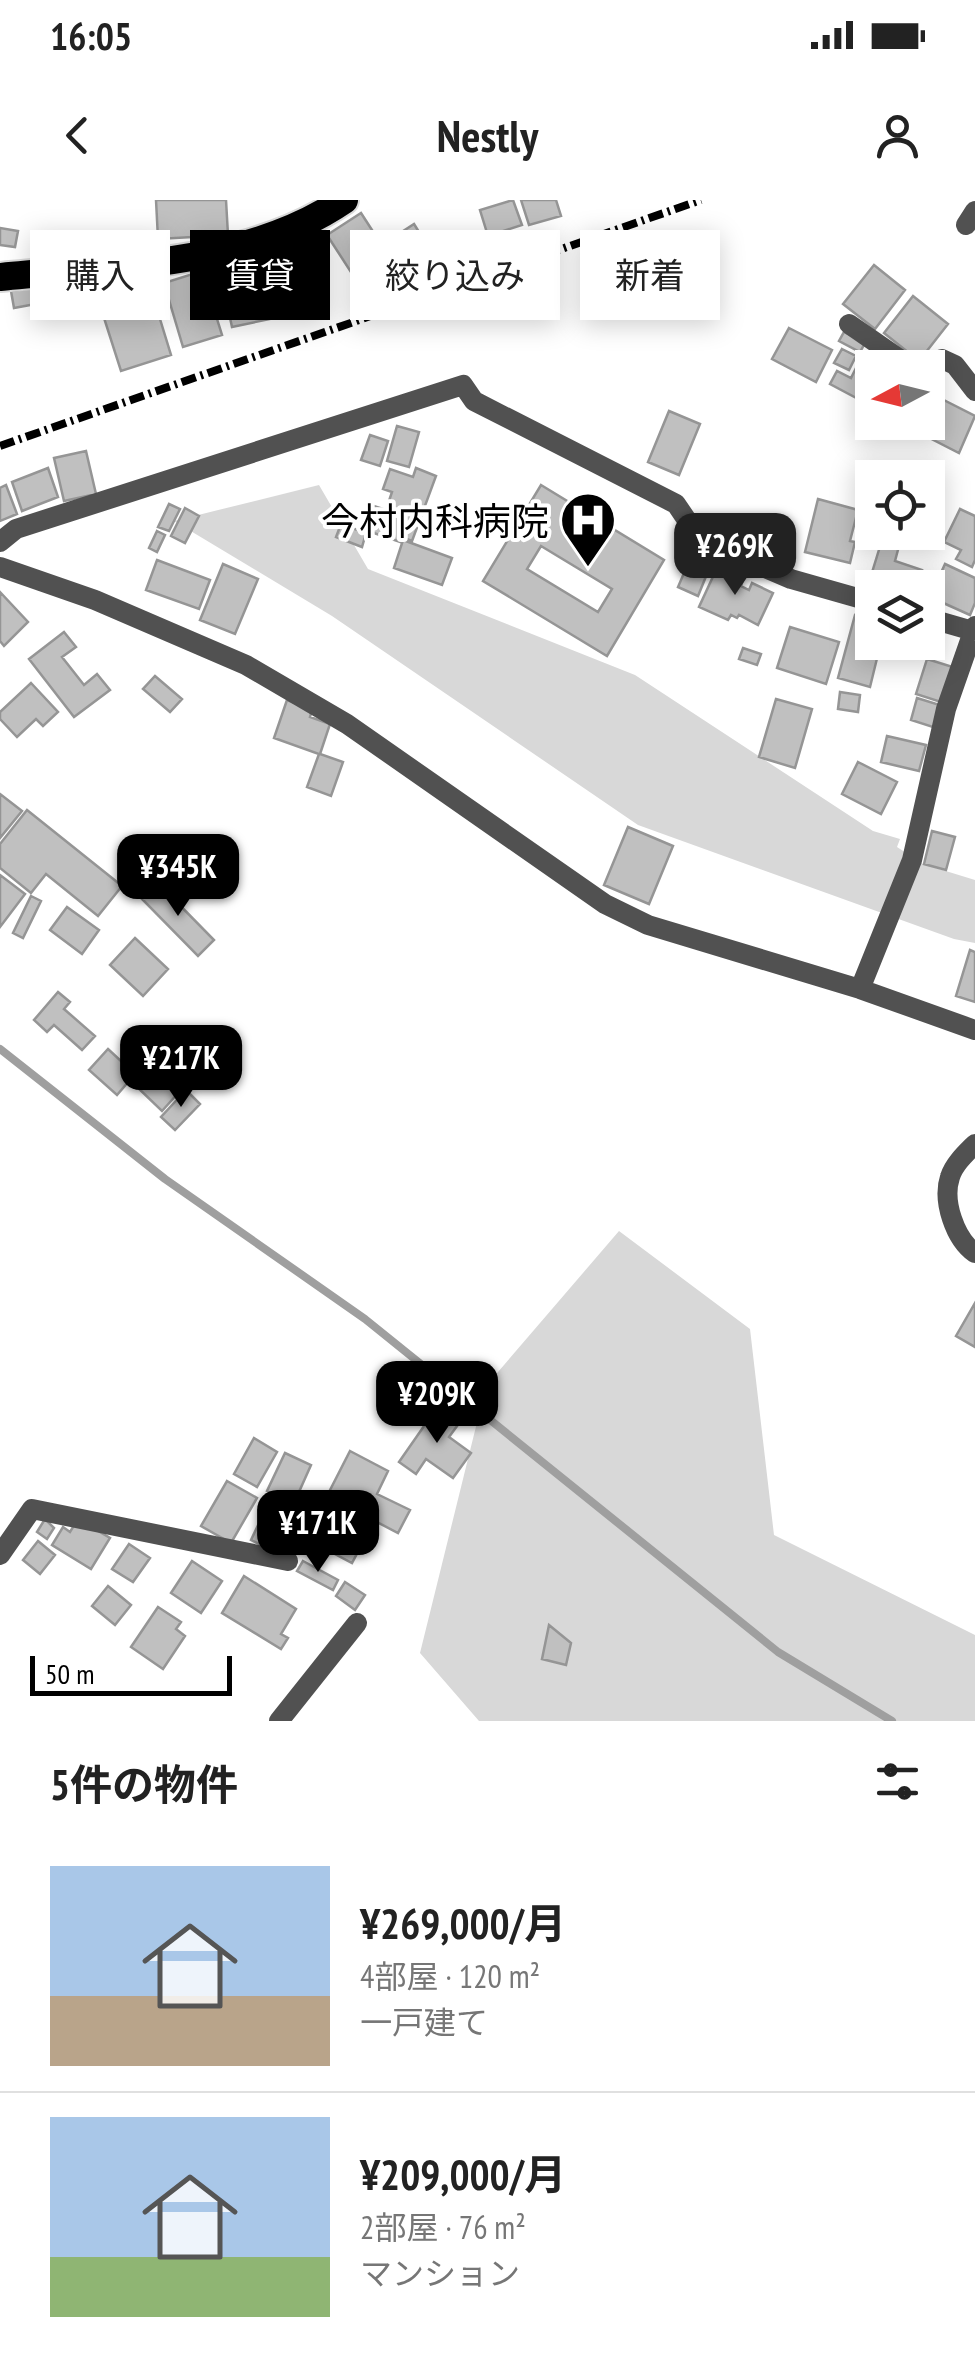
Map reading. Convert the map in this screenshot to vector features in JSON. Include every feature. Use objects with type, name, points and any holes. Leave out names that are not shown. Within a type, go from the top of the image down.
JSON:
[{"type":"highway","points":[[0,278],[218,253],[262,241],[344,200]]},
{"type":"street","points":[[849,324],[904,362],[918,366],[942,359],[955,366],[975,391]]},
{"type":"street","points":[[0,542],[16,530],[462,385],[474,401],[676,504],[701,541],[791,579],[855,597]]},
{"type":"street","points":[[0,568],[96,600],[246,666],[346,724],[605,904],[648,925],[975,1030]]},
{"type":"street","points":[[860,990],[912,860],[946,709],[974,628],[945,622]]},
{"type":"street","points":[[975,1144],[962,1156],[950,1177],[948,1200],[955,1226],[975,1253]]},
{"type":"street","points":[[0,1555],[32,1509],[288,1561]]},
{"type":"street","points":[[278,1721],[357,1623]]},
{"type":"shaded area","points":[[319,485],[368,569],[635,675],[873,831],[900,839],[897,847],[923,864],[975,880],[975,943],[954,939],[638,825],[332,616],[174,521]]},
{"type":"shaded area","points":[[619,1231],[750,1329],[774,1535],[975,1635],[975,1721],[479,1721],[420,1653],[486,1386]]},
{"type":"building","points":[[156,200],[226,200],[228,230],[190,230],[190,237],[170,238],[170,230],[158,230]]},
{"type":"building","points":[[513,200],[522,225],[486,230],[480,210]]},
{"type":"building","points":[[521,200],[556,200],[561,216],[529,225]]},
{"type":"building","points":[[361,213],[372,230],[350,230],[350,271],[330,240],[330,233]]},
{"type":"building","points":[[0,228],[18,231],[15,247],[0,245]]},
{"type":"building","points":[[874,265],[905,290],[875,329],[843,304]]},
{"type":"building","points":[[190,275],[190,320],[217,320],[222,335],[183,347],[170,303],[170,281]]},
{"type":"building","points":[[30,288],[30,305],[14,308],[11,291]]},
{"type":"building","points":[[913,296],[948,324],[928,350],[905,350],[884,333]]},
{"type":"building","points":[[105,320],[160,320],[171,355],[121,371]]},
{"type":"building","points":[[230,320],[265,320],[232,327]]},
{"type":"building","points":[[789,328],[832,350],[816,382],[772,359]]},
{"type":"building","points":[[844,332],[865,343],[861,350],[856,350],[839,341]]},
{"type":"building","points":[[842,349],[855,356],[849,370],[834,363]]},
{"type":"building","points":[[855,370],[855,397],[830,384],[837,371],[851,378]]},
{"type":"building","points":[[945,401],[975,416],[959,453],[934,440],[945,440]]},
{"type":"building","points":[[669,411],[700,424],[679,475],[648,462]]},
{"type":"building","points":[[397,426],[419,432],[409,467],[387,461]]},
{"type":"building","points":[[370,435],[388,441],[380,466],[361,460]]},
{"type":"building","points":[[86,451],[96,494],[64,501],[54,458]]},
{"type":"building","points":[[48,468],[58,497],[22,511],[12,482]]},
{"type":"building","points":[[416,468],[436,476],[412,541],[402,537],[400,542],[362,529],[371,505],[386,510],[392,492],[383,489],[390,469],[413,477]]},
{"type":"building","points":[[6,485],[17,514],[0,521],[0,488]]},
{"type":"building","points":[[541,485],[664,560],[607,656],[483,581]],"holes":[[[541,546],[612,589],[598,612],[527,569]]]},
{"type":"building","points":[[818,499],[855,509],[850,541],[855,542],[850,563],[805,552]]},
{"type":"building","points":[[169,504],[180,509],[169,531],[158,527]]},
{"type":"building","points":[[185,508],[199,516],[185,543],[171,536]]},
{"type":"building","points":[[960,509],[975,516],[972,567],[956,559],[961,550],[945,540]]},
{"type":"building","points":[[341,524],[366,533],[362,547],[336,537]]},
{"type":"building","points":[[157,531],[165,535],[157,552],[149,548]]},
{"type":"building","points":[[403,540],[452,558],[442,585],[394,568]]},
{"type":"building","points":[[879,550],[898,550],[895,561],[922,570],[873,570]]},
{"type":"building","points":[[690,559],[709,569],[698,596],[678,587]]},
{"type":"building","points":[[157,560],[210,580],[199,609],[146,590]]},
{"type":"building","points":[[223,564],[258,579],[235,634],[200,620]]},
{"type":"building","points":[[945,564],[975,578],[975,603],[970,615],[945,604]]},
{"type":"building","points":[[717,568],[743,580],[741,586],[749,590],[752,583],[773,593],[758,625],[739,615],[731,615],[728,620],[699,607]]},
{"type":"building","points":[[0,592],[28,622],[4,646],[0,641]]},
{"type":"building","points":[[855,615],[855,660],[877,660],[870,687],[838,678]]},
{"type":"building","points":[[790,627],[839,642],[826,684],[777,668]]},
{"type":"building","points":[[64,632],[76,647],[62,657],[84,685],[97,674],[110,690],[74,717],[29,659]]},
{"type":"building","points":[[743,648],[761,654],[757,665],[739,659]]},
{"type":"building","points":[[927,660],[956,668],[944,703],[916,694]]},
{"type":"building","points":[[155,676],[182,699],[170,712],[143,689]]},
{"type":"building","points":[[31,683],[58,712],[43,726],[36,719],[17,737],[0,719],[0,712]]},
{"type":"building","points":[[840,692],[860,695],[858,712],[838,709]]},
{"type":"building","points":[[917,698],[943,706],[936,728],[911,720]]},
{"type":"building","points":[[776,699],[812,709],[795,768],[759,757]]},
{"type":"building","points":[[287,700],[312,710],[310,717],[330,724],[320,754],[343,762],[331,796],[307,787],[319,754],[274,738]]},
{"type":"building","points":[[887,736],[926,745],[919,771],[881,762]]},
{"type":"building","points":[[858,762],[897,782],[881,814],[842,794]]},
{"type":"building","points":[[0,794],[22,811],[0,838]]},
{"type":"building","points":[[27,810],[122,886],[98,916],[46,874],[31,893],[0,868],[0,844]]},
{"type":"building","points":[[628,827],[673,846],[649,904],[604,885]]},
{"type":"building","points":[[932,831],[955,837],[946,870],[924,864]]},
{"type":"building","points":[[0,875],[25,894],[0,927]]},
{"type":"building","points":[[158,883],[214,940],[198,956],[142,899]]},
{"type":"building","points":[[31,896],[41,901],[23,938],[13,933]]},
{"type":"building","points":[[67,907],[99,930],[82,954],[50,930]]},
{"type":"building","points":[[135,938],[168,969],[143,996],[110,965]]},
{"type":"building","points":[[970,950],[975,952],[975,1002],[956,996]]},
{"type":"building","points":[[58,992],[70,1002],[64,1009],[95,1036],[82,1050],[54,1025],[47,1032],[34,1020]]},
{"type":"building","points":[[108,1049],[135,1074],[117,1095],[89,1070]]},
{"type":"building","points":[[154,1069],[179,1092],[162,1111],[137,1087]]},
{"type":"building","points":[[186,1090],[200,1104],[175,1130],[161,1117]]},
{"type":"building","points":[[975,1303],[975,1347],[956,1336]]},
{"type":"building","points":[[438,1406],[460,1422],[449,1437],[471,1453],[453,1478],[426,1459],[416,1474],[399,1462]]},
{"type":"building","points":[[254,1438],[277,1452],[257,1487],[234,1474]]},
{"type":"building","points":[[350,1451],[388,1471],[377,1494],[410,1510],[398,1533],[327,1496]]},
{"type":"building","points":[[285,1453],[311,1465],[294,1503],[267,1491]]},
{"type":"building","points":[[227,1481],[257,1498],[231,1543],[201,1526]]},
{"type":"building","points":[[270,1500],[294,1513],[275,1552],[251,1540]]},
{"type":"building","points":[[335,1506],[372,1525],[352,1563],[316,1544]]},
{"type":"building","points":[[301,1514],[312,1519],[307,1533],[296,1529]]},
{"type":"building","points":[[45,1519],[54,1528],[47,1539],[37,1532]]},
{"type":"building","points":[[78,1519],[110,1538],[91,1569],[52,1545],[63,1527],[70,1532]]},
{"type":"building","points":[[38,1541],[55,1555],[40,1574],[23,1560]]},
{"type":"building","points":[[129,1544],[150,1558],[133,1582],[112,1569]]},
{"type":"building","points":[[192,1561],[222,1581],[201,1613],[171,1593]]},
{"type":"building","points":[[303,1561],[338,1580],[333,1590],[297,1571]]},
{"type":"building","points":[[244,1576],[296,1609],[281,1634],[288,1638],[281,1649],[222,1613]]},
{"type":"building","points":[[345,1582],[365,1595],[355,1610],[336,1596]]},
{"type":"building","points":[[108,1586],[131,1605],[115,1625],[92,1606]]},
{"type":"building","points":[[158,1607],[181,1622],[176,1629],[185,1636],[163,1669],[131,1647]]},
{"type":"building","points":[[549,1625],[571,1643],[566,1665],[542,1659]]},
{"type":"waterway","points":[[0,1049],[165,1179],[365,1319],[778,1652],[892,1721]]},
{"type":"railway","points":[[0,446],[701,200]]},
{"type":"place","name":"今村内科病院","points":[[588,569]]}]
